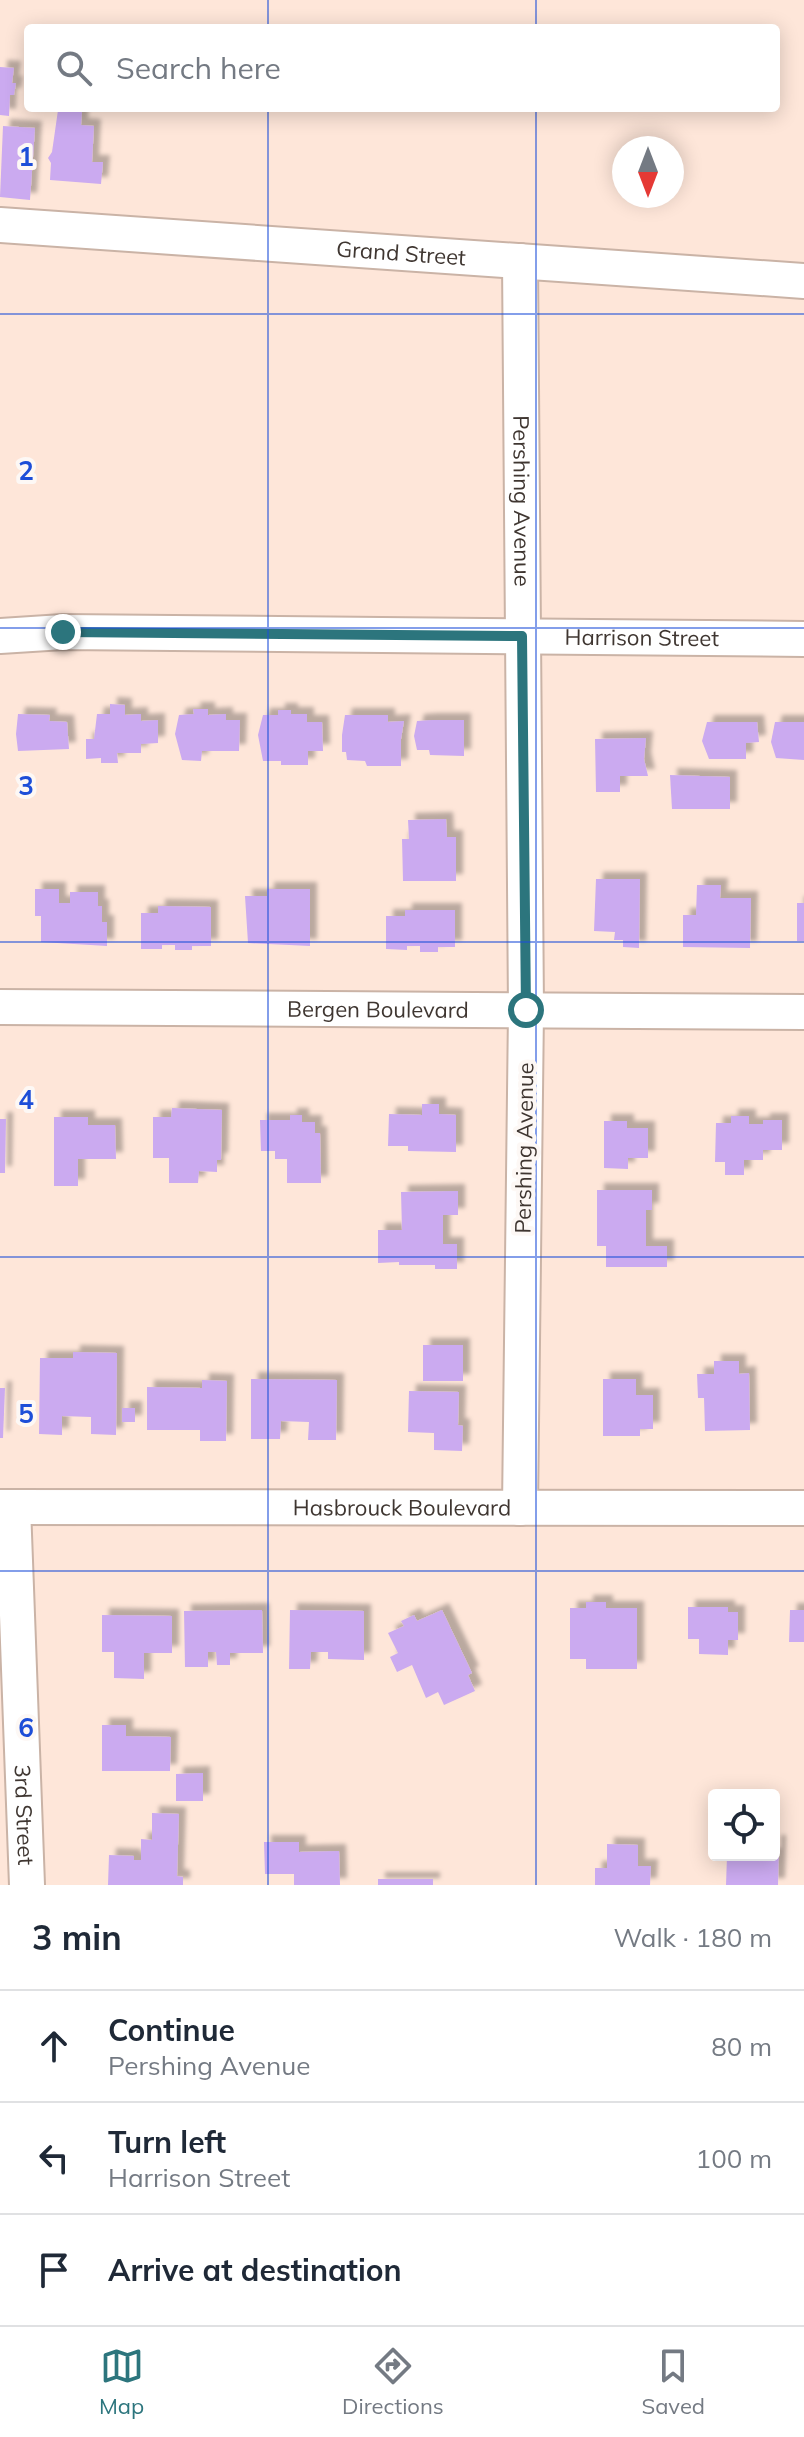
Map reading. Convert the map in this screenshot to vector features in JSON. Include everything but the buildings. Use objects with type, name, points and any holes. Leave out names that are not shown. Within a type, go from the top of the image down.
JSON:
[{"type":"street","name":"Grand Street","points":[[0,225],[804,281]]},
{"type":"street","name":"Pershing Avenue","points":[[520,261],[526,1010],[520,1508]]},
{"type":"street","name":"Harrison Street","points":[[0,636],[79,632],[804,639]]},
{"type":"street","name":"Bergen Boulevard","points":[[0,1007],[804,1012]]},
{"type":"street","name":"Hasbrouck Boulevard","points":[[6,1507],[804,1508]]},
{"type":"street","name":"3rd Street","points":[[6,1507],[27,1885]]},
{"type":"route","points":[[63,632],[522,636],[526,1010]]}]
